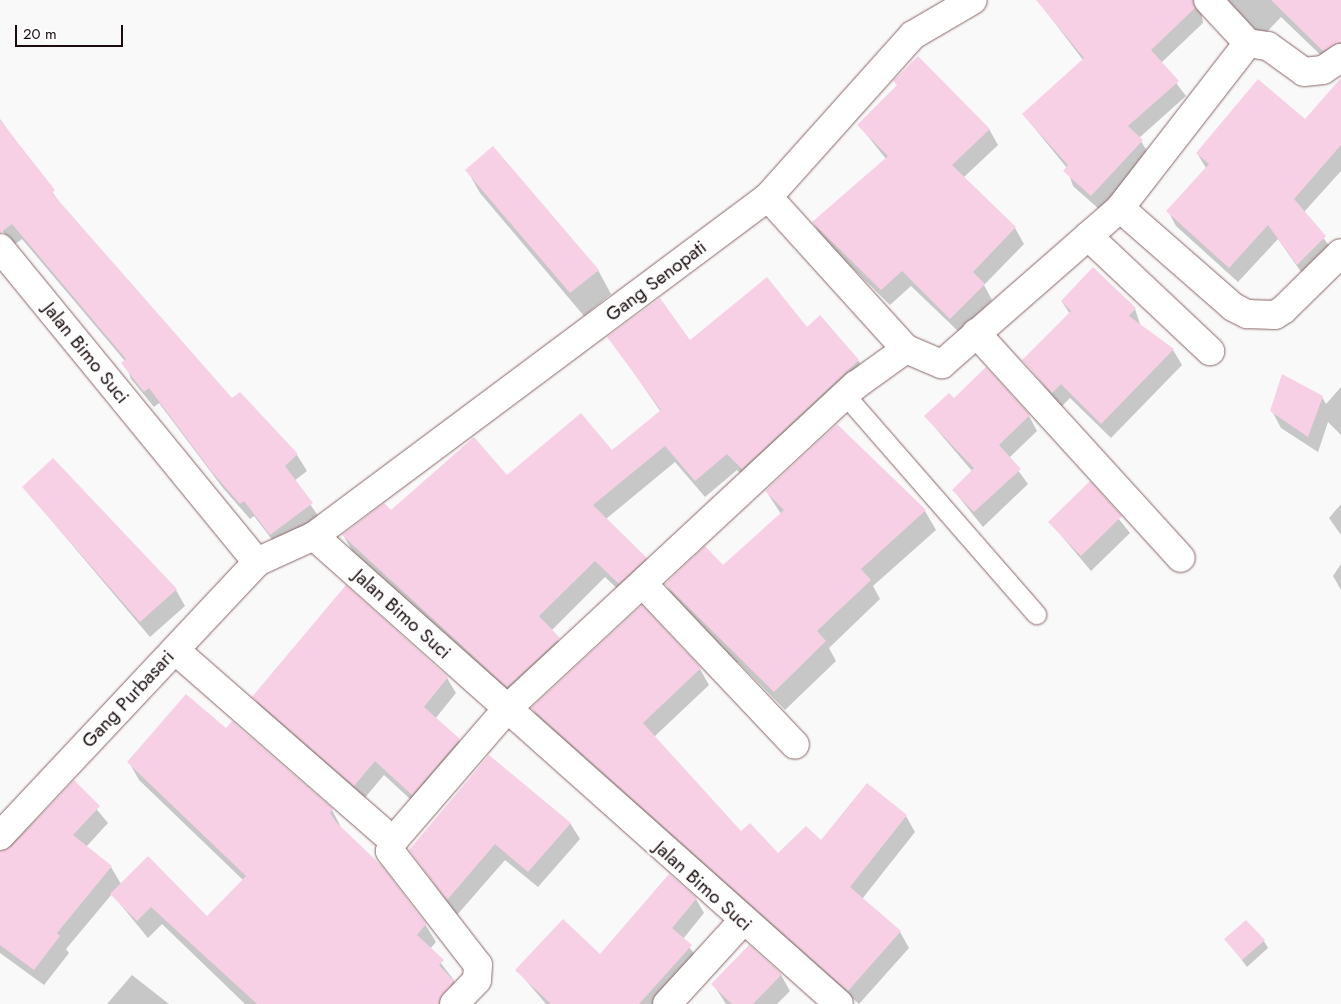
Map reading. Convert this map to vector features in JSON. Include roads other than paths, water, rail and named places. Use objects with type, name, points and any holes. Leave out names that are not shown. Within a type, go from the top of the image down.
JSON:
[{"type":"street","name":"Gang Senopati","points":[[314,536],[768,197],[913,35],[973,0]]},
{"type":"street","points":[[1208,0],[1248,43],[1268,46],[1304,72],[1323,70],[1341,58]]},
{"type":"street","points":[[768,197],[906,349],[942,364],[976,332],[1120,208],[1248,43]]},
{"type":"street","points":[[1120,208],[1233,307],[1247,314],[1275,315],[1283,310],[1341,253]]},
{"type":"street","points":[[1088,236],[1210,351]]},
{"type":"street","name":"Jalan Bimo Suci","points":[[0,248],[257,562]]},
{"type":"street","points":[[976,332],[1181,558]]},
{"type":"street","points":[[454,1004],[477,980],[478,965],[393,861],[393,841],[508,708],[845,395],[906,349]]},
{"type":"street","points":[[257,562],[314,536]]},
{"type":"street","name":"Jalan Bimo Suci","points":[[314,536],[508,708],[742,922],[839,1004]]},
{"type":"street","name":"Gang Purbasari","points":[[0,836],[257,562]]},
{"type":"street","points":[[643,584],[795,745]]},
{"type":"street","points":[[175,650],[393,841]]},
{"type":"street","points":[[667,1004],[742,922]]},
{"type":"lane","points":[[845,395],[1036,614]]}]
